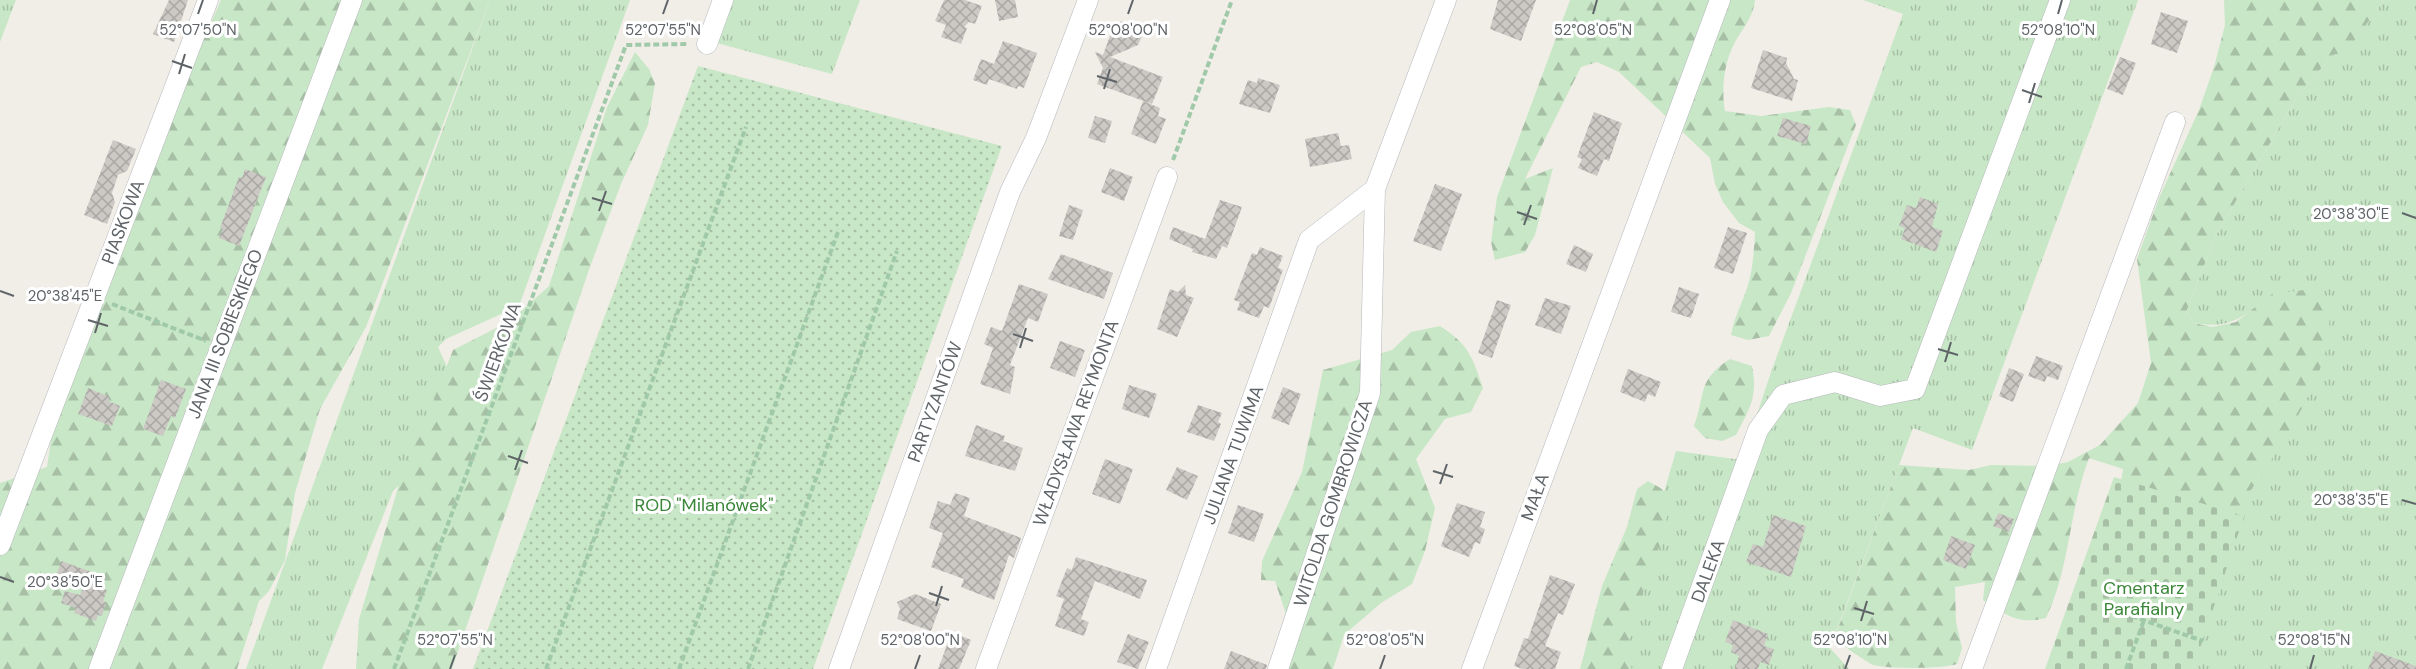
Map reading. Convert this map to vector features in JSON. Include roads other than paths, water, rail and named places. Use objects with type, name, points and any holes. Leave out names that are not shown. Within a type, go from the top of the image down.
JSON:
[{"type":"street","name":"PIASKOWA","points":[[0,545],[208,0]]},
{"type":"street","name":"JANA III SOBIESKIEGO","points":[[99,669],[352,0]]},
{"type":"street","points":[[707,44],[723,0]]},
{"type":"street","name":"PARTYZANTÓW","points":[[839,669],[1010,192],[1036,138],[1088,0]]},
{"type":"street","points":[[1375,189],[1446,0]]},
{"type":"street","name":"MAŁA","points":[[1472,669],[1720,0]]},
{"type":"street","name":"DALEKA","points":[[1672,669],[1758,430],[1783,395],[1835,382],[1880,396],[1915,389],[2060,0]]},
{"type":"street","points":[[1972,669],[2175,122]]},
{"type":"street","name":"WŁADYSŁAWA REYMONTA","points":[[986,669],[1167,177]]},
{"type":"street","name":"JULIANA TUWIMA","points":[[1156,669],[1309,240],[1375,189]]},
{"type":"street","name":"WITOLDA GOMBROWICZA","points":[[1278,669],[1370,393],[1375,189]]},
{"type":"park label","name":"ROD \"Milanówek\"","points":[[704,505]]},
{"type":"park label","name":"Cmentarz Parafialny","points":[[2144,598]]}]
